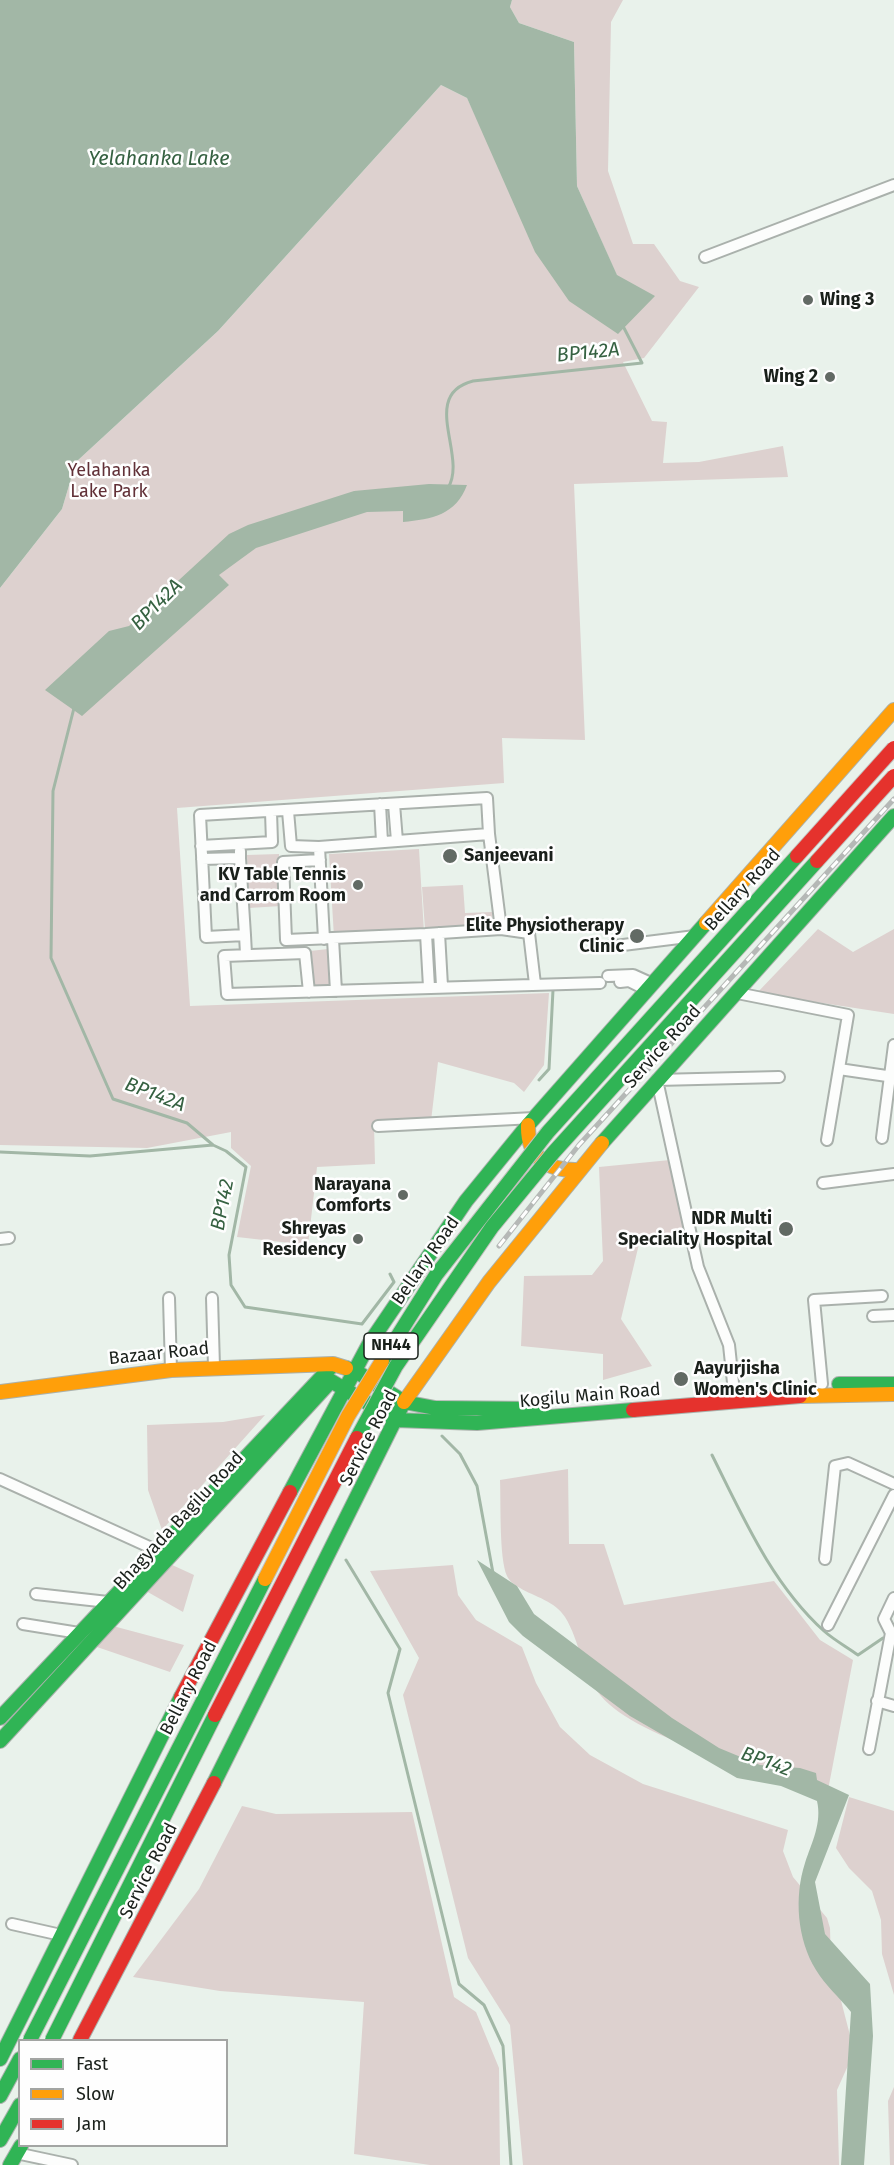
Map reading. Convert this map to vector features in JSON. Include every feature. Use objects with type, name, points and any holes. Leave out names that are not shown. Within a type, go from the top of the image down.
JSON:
[{"type":"main road","points":[[335,1370],[376,1334],[466,1201],[531,1122],[894,710]]},
{"type":"main road","name":"Bellary Road","points":[[31,2039],[343,1426],[436,1275],[548,1132],[894,748]]},
{"type":"main road","name":"Bellary Road","points":[[53,2039],[346,1455],[396,1366],[492,1227],[553,1153],[894,777]]},
{"type":"main road","name":"Service Road","points":[[81,2039],[171,1870],[405,1402],[489,1282],[578,1170],[894,816]]},
{"type":"main road","points":[[531,1122],[529,1147],[540,1162],[555,1170],[578,1170]]},
{"type":"main road","name":"Bazaar Road","points":[[0,1392],[171,1370],[214,1367],[335,1370]]},
{"type":"main road","points":[[335,1370],[405,1402]]},
{"type":"main road","points":[[335,1370],[344,1388],[396,1420]]},
{"type":"main road","points":[[335,1370],[344,1388]]},
{"type":"main road","name":"Bhagyada Bagilu Road","points":[[0,1718],[6,1704],[79,1633],[156,1550],[335,1370]]},
{"type":"main road","name":"Bhagyada Bagilu Road","points":[[0,1741],[335,1370]]},
{"type":"main road","name":"Kogilu Main Road","points":[[405,1402],[476,1417],[734,1392],[749,1395],[822,1384],[894,1383]]},
{"type":"main road","points":[[0,2059],[159,1737],[344,1388]]},
{"type":"main road","name":"Kogilu Main Road","points":[[396,1420],[476,1417],[749,1395],[894,1394]]},
{"type":"main road","points":[[0,2096],[18,2063]]},
{"type":"main road","points":[[0,2140],[18,2108]]},
{"type":"street","points":[[705,257],[894,185]]},
{"type":"street","points":[[245,935],[206,937],[200,815],[288,812],[486,797],[501,929]]},
{"type":"street","points":[[380,804],[382,842]]},
{"type":"street","points":[[394,804],[396,841]]},
{"type":"street","points":[[201,846],[272,842],[271,812]]},
{"type":"street","points":[[288,812],[291,846],[319,847],[489,834]]},
{"type":"street","points":[[239,844],[246,954]]},
{"type":"street","points":[[319,847],[328,939],[336,991]]},
{"type":"street","points":[[202,860],[240,858]]},
{"type":"street","points":[[320,860],[283,862],[286,939],[328,939],[501,929],[529,933],[535,982]]},
{"type":"street","points":[[439,933],[442,986]]},
{"type":"street","points":[[426,934],[429,987]]},
{"type":"street","points":[[607,947],[696,936]]},
{"type":"street","points":[[309,992],[305,953],[224,956],[227,994],[309,992],[336,991],[604,980],[626,981],[650,987]]},
{"type":"street","points":[[604,980],[633,975],[650,987]]},
{"type":"street","points":[[736,993],[848,1016],[827,1140]]},
{"type":"street","points":[[882,1138],[892,1077],[894,1045]]},
{"type":"street","points":[[839,1069],[892,1077]]},
{"type":"street","points":[[734,1392],[729,1345],[698,1266],[657,1080],[779,1077]]},
{"type":"street","points":[[378,1126],[531,1122]]},
{"type":"street","points":[[823,1183],[894,1174]]},
{"type":"street","points":[[822,1384],[814,1300],[882,1296]]},
{"type":"street","points":[[169,1298],[171,1370]]},
{"type":"street","points":[[212,1298],[214,1367]]},
{"type":"street","points":[[873,1316],[894,1315]]},
{"type":"street","points":[[825,1559],[836,1466],[848,1463],[894,1484]]},
{"type":"street","points":[[0,1479],[156,1550]]},
{"type":"street","points":[[828,1625],[894,1496]]},
{"type":"street","points":[[36,1594],[108,1602]]},
{"type":"street","points":[[869,1749],[892,1634],[884,1619],[894,1598]]},
{"type":"street","points":[[23,1624],[79,1633]]},
{"type":"street","points":[[877,1701],[894,1706]]},
{"type":"street","points":[[6,1704],[22,1716]]},
{"type":"street","points":[[12,1924],[61,1935]]},
{"type":"street","points":[[15,2155],[72,2165]]},
{"type":"green space","name":"Yelahanka Lake Park","points":[[512,0],[623,0],[611,22],[608,171],[633,244],[654,244],[680,281],[699,287],[644,358],[623,362],[652,421],[667,422],[663,463],[699,462],[783,446],[788,477],[574,484],[585,740],[502,738],[504,783],[177,808],[190,1006],[549,993],[544,1065],[524,1092],[514,1083],[438,1062],[431,1121],[374,1125],[375,1164],[317,1167],[308,1245],[237,1237],[251,1166],[231,1148],[231,1132],[147,1148],[0,1145],[0,588],[62,509],[76,462],[218,331],[441,85],[467,98],[488,142],[617,276],[577,186],[574,42],[519,23],[510,7]]},
{"type":"green space","points":[[419,849],[424,932],[334,937],[329,854]]},
{"type":"green space","points":[[279,854],[281,906],[249,908],[247,855]]},
{"type":"green space","points":[[463,885],[465,913],[492,912],[493,925],[425,929],[422,887]]},
{"type":"green space","points":[[818,929],[853,952],[894,929],[894,1014],[757,993]]},
{"type":"green space","points":[[328,949],[331,986],[313,987],[310,951]]},
{"type":"green space","points":[[670,1160],[688,1241],[639,1244],[621,1319],[652,1366],[603,1380],[603,1354],[521,1346],[524,1276],[592,1275],[603,1261],[599,1167]]},
{"type":"green space","points":[[265,1415],[162,1530],[148,1490],[147,1425],[223,1422]]},
{"type":"green space","points":[[568,1469],[569,1544],[604,1544],[624,1605],[774,1581],[820,1640],[853,1660],[828,1790],[740,1764],[674,1741],[619,1712],[601,1696],[589,1678],[565,1617],[550,1603],[511,1581],[504,1568],[500,1480]]},
{"type":"green space","points":[[170,1564],[194,1575],[183,1612],[146,1591]]},
{"type":"green space","points":[[453,1565],[458,1595],[476,1620],[522,1647],[536,1683],[560,1727],[590,1755],[643,1784],[788,1830],[783,1851],[793,1877],[827,1918],[830,1928],[831,1962],[852,2043],[850,2061],[837,2090],[839,2165],[523,2165],[510,2025],[468,1958],[403,1695],[419,1658],[370,1571]]},
{"type":"green space","points":[[113,1626],[184,1645],[170,1672],[97,1647]]},
{"type":"green space","points":[[849,1797],[894,1811],[894,1995],[882,1954],[881,1920],[872,1891],[849,1868],[836,1848]]},
{"type":"green space","points":[[242,1806],[276,1814],[412,1812],[454,1997],[476,2012],[499,2068],[500,2165],[430,2165],[354,2154],[364,2002],[220,1991],[133,1977],[199,1889]]},
{"type":"green space","points":[[894,2087],[894,2165],[890,2165],[888,2101]]},
{"type":"water","name":"Yelahanka Lake","points":[[0,0],[512,0],[510,7],[519,23],[574,42],[577,186],[617,275],[655,296],[618,334],[569,301],[535,252],[467,98],[441,85],[218,331],[76,462],[62,509],[0,588]]},
{"type":"water","points":[[429,484],[467,485],[450,509],[433,517],[403,522],[403,511],[367,512],[256,548],[219,575],[229,585],[82,716],[45,690],[109,631],[129,626],[229,534],[248,525],[354,491]]},
{"type":"water","points":[[477,1560],[517,1586],[534,1614],[672,1718],[719,1748],[760,1765],[800,1768],[816,1773],[817,1780],[849,1795],[815,1882],[825,1934],[870,1984],[873,2036],[864,2165],[841,2165],[851,2012],[816,1970],[805,1945],[799,1918],[799,1890],[817,1825],[817,1801],[781,1786],[737,1778],[630,1716],[523,1636],[509,1622]]},
{"type":"waterway","name":"BP142A","points":[[448,488],[453,475],[453,460],[447,413],[449,399],[457,388],[473,381],[642,363],[624,328]]},
{"type":"waterway","name":"BP142A","points":[[74,708],[53,791],[51,958],[113,1099],[187,1123],[213,1145]]},
{"type":"waterway","points":[[539,1080],[549,1069],[553,990]]},
{"type":"waterway","name":"BP142","points":[[0,1152],[90,1156],[213,1145],[226,1151],[246,1167],[229,1255],[231,1285],[245,1307],[362,1324],[394,1282],[390,1274]]},
{"type":"waterway","name":"BP142","points":[[442,1436],[460,1454],[477,1486],[493,1573]]},
{"type":"waterway","points":[[712,1455],[760,1549],[789,1592],[806,1612],[828,1634],[858,1655],[883,1638],[887,1640]]},
{"type":"waterway","points":[[346,1560],[400,1649],[388,1693],[459,1984],[484,2005],[503,2046],[511,2165]]},
{"type":"railway","points":[[499,1246],[579,1145],[894,799]]},
{"type":"traffic: fast","points":[[602,1143],[894,816]]},
{"type":"traffic: fast","points":[[382,1361],[436,1275],[548,1132],[797,856]]},
{"type":"traffic: fast","points":[[357,1438],[396,1366],[492,1227],[553,1153],[817,861]]},
{"type":"traffic: fast","points":[[290,1492],[369,1344],[466,1201],[528,1125],[706,923]]},
{"type":"traffic: fast","points":[[0,1718],[331,1367]]},
{"type":"traffic: fast","points":[[346,1368],[354,1370],[404,1402],[435,1408],[537,1409]]},
{"type":"traffic: fast","points":[[0,1741],[331,1381],[396,1420],[477,1423],[633,1410]]},
{"type":"traffic: fast","points":[[839,1384],[894,1384]]},
{"type":"traffic: fast","points":[[214,1783],[404,1402]]},
{"type":"traffic: fast","points":[[31,2039],[265,1579]]},
{"type":"traffic: fast","points":[[0,2059],[181,1697]]},
{"type":"traffic: fast","points":[[53,2039],[215,1715]]},
{"type":"traffic: fast","points":[[0,2096],[18,2063]]},
{"type":"traffic: fast","points":[[0,2140],[18,2108]]},
{"type":"traffic: fast","points":[[10,2165],[20,2147]]},
{"type":"traffic: slow","points":[[706,923],[894,710]]},
{"type":"traffic: slow","points":[[528,1125],[531,1146],[541,1160],[557,1168],[578,1170]]},
{"type":"traffic: slow","points":[[404,1402],[489,1282],[602,1143]]},
{"type":"traffic: slow","points":[[265,1579],[348,1416],[382,1361]]},
{"type":"traffic: slow","points":[[0,1392],[171,1370],[333,1364],[346,1368]]},
{"type":"traffic: slow","points":[[800,1396],[894,1394]]},
{"type":"traffic: jam","points":[[797,856],[894,748]]},
{"type":"traffic: jam","points":[[817,861],[894,776]]},
{"type":"traffic: jam","points":[[633,1410],[800,1396]]},
{"type":"traffic: jam","points":[[215,1715],[357,1438]]},
{"type":"traffic: jam","points":[[181,1697],[290,1492]]},
{"type":"traffic: jam","points":[[81,2039],[214,1783]]},
{"type":"place","name":"Wing 3","points":[[808,300]]},
{"type":"place","name":"Wing 2","points":[[830,377]]},
{"type":"place","name":"Sanjeevani","points":[[450,856]]},
{"type":"place","name":"KV Table Tennis and Carrom Room","points":[[358,885]]},
{"type":"place","name":"Elite Physiotherapy Clinic","points":[[637,936]]},
{"type":"place","name":"Narayana Comforts","points":[[403,1195]]},
{"type":"place","name":"NDR Multi Speciality Hospital","points":[[786,1229]]},
{"type":"place","name":"Shreyas Residency","points":[[358,1239]]},
{"type":"place","name":"Aayurjisha Women's Clinic","points":[[681,1379]]}]
